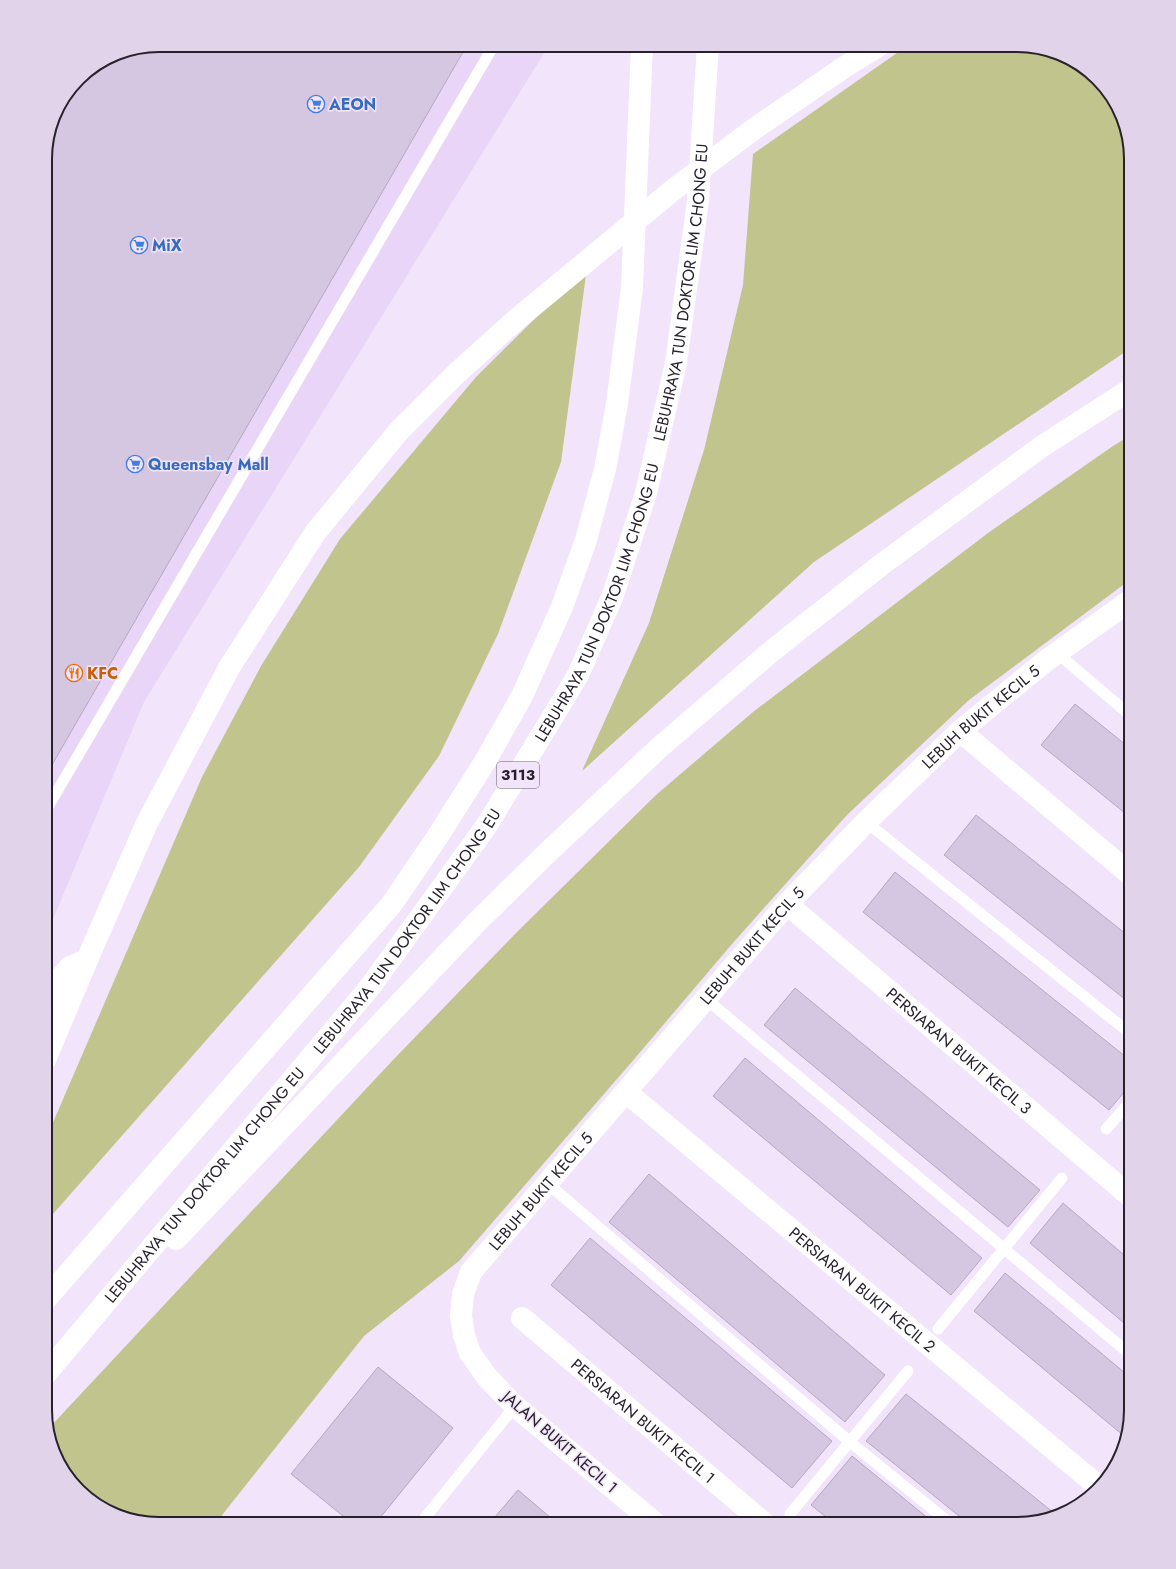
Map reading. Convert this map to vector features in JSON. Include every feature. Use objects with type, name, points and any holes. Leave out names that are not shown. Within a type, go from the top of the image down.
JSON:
[{"type":"main road","name":"LEBUHRAYA TUN DOKTOR LIM CHONG EU","points":[[52,1292],[391,905],[436,839],[486,760],[522,696],[562,607],[586,540],[605,469],[617,404],[632,288],[642,52]]},
{"type":"main road","name":"LEBUHRAYA TUN DOKTOR LIM CHONG EU","points":[[52,1367],[370,986],[488,825],[578,675],[613,595],[646,493],[676,363],[698,201],[708,52]]},
{"type":"main road","points":[[52,1043],[146,825],[229,668],[315,533],[398,432],[458,372],[517,319],[673,190],[754,129],[869,52]]},
{"type":"main road","points":[[85,1327],[170,1246],[477,922],[545,855],[660,747],[773,650],[881,565],[1041,447],[1124,394]]},
{"type":"main road","name":"LEBUH BUKIT KECIL 5","points":[[470,1354],[464,1335],[461,1316],[463,1294],[471,1272],[787,904],[866,822],[960,731],[1057,653],[1124,605]]},
{"type":"main road","points":[[960,731],[1124,869]]},
{"type":"main road","name":"PERSIARAN BUKIT KECIL 3","points":[[787,904],[1124,1190]]},
{"type":"main road","points":[[52,991],[56,983],[70,967],[87,960]]},
{"type":"main road","name":"PERSIARAN BUKIT KECIL 2","points":[[626,1092],[1094,1483]]},
{"type":"main road","name":"PERSIARAN BUKIT KECIL 1","points":[[522,1318],[757,1517]]},
{"type":"main road","name":"JALAN BUKIT KECIL 1","points":[[470,1354],[486,1377],[515,1406],[648,1517]]},
{"type":"lane","points":[[52,800],[490,52]]},
{"type":"lane","points":[[1057,653],[1124,710]]},
{"type":"lane","points":[[866,822],[1124,1028]]},
{"type":"lane","points":[[706,999],[1124,1349]]},
{"type":"lane","points":[[1106,1129],[1124,1109]]},
{"type":"lane","points":[[938,1329],[1062,1178]]},
{"type":"lane","points":[[547,1183],[850,1442],[942,1517]]},
{"type":"lane","points":[[790,1514],[908,1371]]},
{"type":"lane","points":[[426,1517],[515,1406]]},
{"type":"shaded area","name":"Queensbay Mall","points":[[545,52],[144,702],[52,921],[52,152],[56,131],[66,106],[74,94],[100,70],[125,58],[145,53]]},
{"type":"green space","points":[[898,52],[1024,52],[1038,54],[1058,60],[1070,66],[1087,79],[1106,100],[1116,118],[1123,145],[1124,353],[814,562],[582,771],[649,623],[704,450],[743,285],[753,154]]},
{"type":"green space","points":[[587,267],[561,462],[498,634],[439,756],[359,867],[52,1215],[52,1125],[202,777],[261,666],[340,539],[476,377]]},
{"type":"green space","points":[[1124,439],[1124,584],[969,700],[847,815],[732,944],[459,1261],[364,1336],[221,1517],[145,1516],[118,1509],[106,1503],[89,1490],[70,1469],[63,1457],[53,1424],[393,1060],[518,931],[656,795],[753,712],[988,533]]},
{"type":"building","name":"Queensbay Mall","points":[[463,52],[52,765],[52,152],[56,131],[66,106],[74,94],[100,70],[125,58],[145,53]]},
{"type":"building","points":[[1075,704],[1124,743],[1124,812],[1041,745]]},
{"type":"building","points":[[976,815],[1124,932],[1124,998],[944,855]]},
{"type":"building","points":[[895,872],[1124,1055],[1124,1092],[1109,1110],[863,912]]},
{"type":"building","points":[[795,988],[1040,1190],[1008,1227],[764,1025]]},
{"type":"building","points":[[745,1058],[982,1258],[951,1295],[713,1096]]},
{"type":"building","points":[[649,1174],[885,1375],[845,1422],[609,1222]]},
{"type":"building","points":[[1063,1203],[1124,1255],[1124,1323],[1030,1243]]},
{"type":"building","points":[[590,1238],[832,1441],[792,1488],[551,1285]]},
{"type":"building","points":[[1005,1273],[1124,1372],[1124,1410],[1121,1433],[974,1311]]},
{"type":"building","points":[[378,1367],[453,1428],[381,1517],[344,1517],[291,1474]]},
{"type":"building","points":[[906,1394],[1052,1511],[1031,1516],[1017,1517],[960,1517],[866,1441]]},
{"type":"building","points":[[852,1456],[926,1517],[826,1517],[811,1505]]},
{"type":"building","points":[[518,1490],[550,1517],[495,1517]]},
{"type":"place","name":"AEON","points":[[316,104]]},
{"type":"place","name":"MiX","points":[[139,245]]},
{"type":"place","name":"Queensbay Mall","points":[[135,464]]},
{"type":"place","name":"KFC","points":[[74,673]]}]
